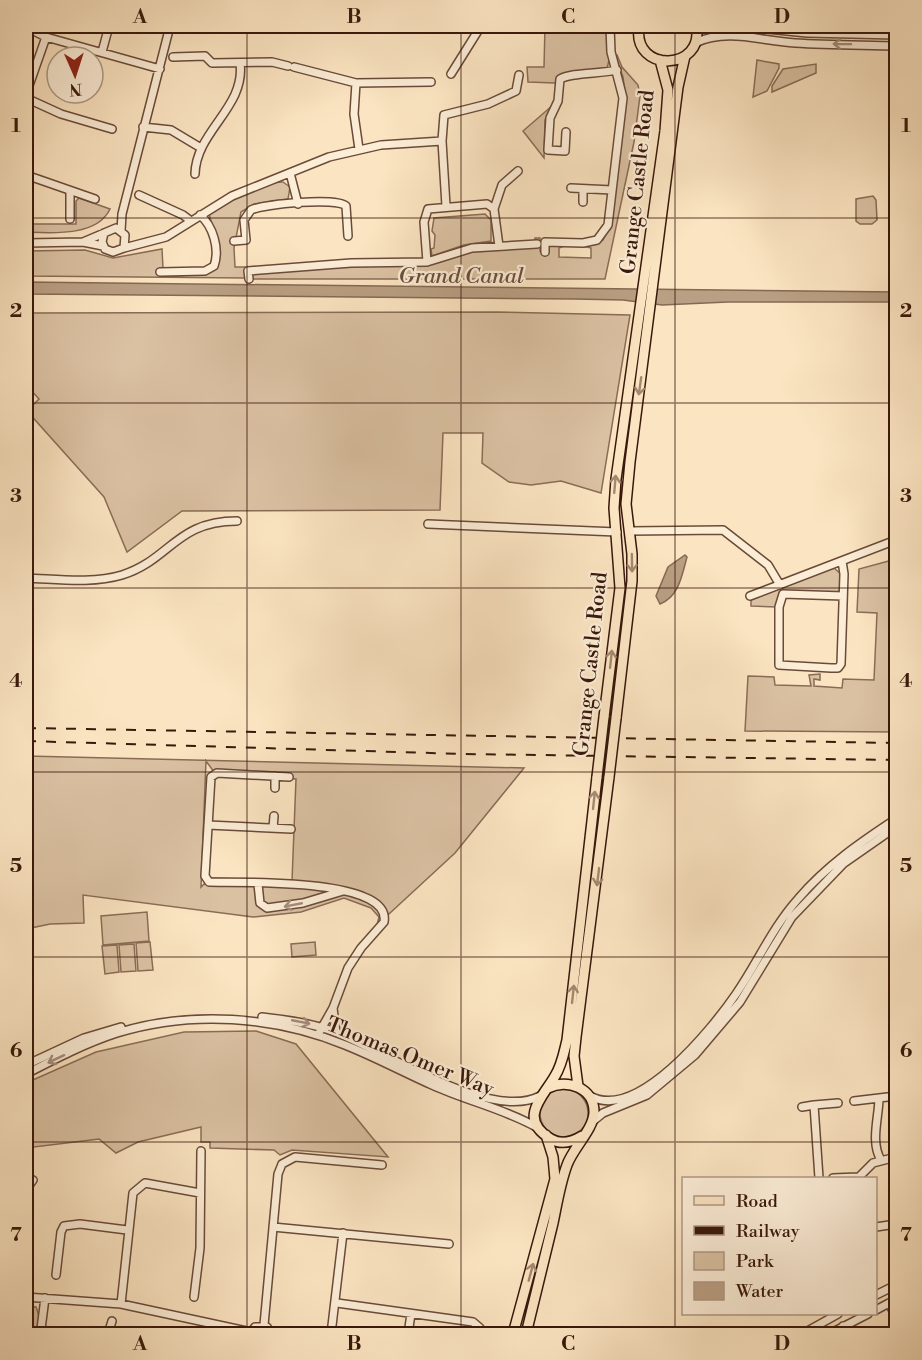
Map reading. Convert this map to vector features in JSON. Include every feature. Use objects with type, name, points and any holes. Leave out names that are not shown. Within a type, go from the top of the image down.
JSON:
[{"type":"main road","name":"Grange Castle Road","points":[[639,26],[642,48],[653,58],[669,61],[685,56]]},
{"type":"main road","points":[[695,43],[696,26]]},
{"type":"main road","name":"Grange Castle Road","points":[[578,1086],[574,1056],[576,1037],[632,581],[630,531],[626,504],[643,329],[678,87],[685,56],[695,43]]},
{"type":"main road","name":"Grange Castle Road","points":[[651,269],[667,105],[665,72],[660,60]]},
{"type":"main road","name":"Grange Castle Road","points":[[513,1335],[555,1179],[553,1157],[534,1114],[543,1093],[556,1074],[567,1040],[620,588],[614,508],[616,479],[643,329]]},
{"type":"main road","points":[[526,1335],[565,1172],[582,1136],[592,1122],[593,1108],[588,1094],[578,1086],[558,1084],[543,1093]]},
{"type":"main road","points":[[542,1132],[565,1142],[582,1136]]},
{"type":"street","points":[[104,45],[109,26]]},
{"type":"street","points":[[124,248],[126,239],[122,231],[122,214],[170,26]]},
{"type":"street","points":[[451,74],[481,26]]},
{"type":"street","points":[[544,252],[545,242],[583,243],[597,240],[608,225],[623,98],[612,56],[610,26]]},
{"type":"street","points":[[736,26],[807,33],[897,35]]},
{"type":"street","points":[[26,27],[46,37],[76,45]]},
{"type":"street","points":[[695,43],[709,37],[725,35],[787,43],[897,46]]},
{"type":"street","points":[[46,37],[26,96],[61,114],[112,129]]},
{"type":"street","points":[[105,53],[160,69]]},
{"type":"street","points":[[173,57],[205,56],[212,63],[272,62],[356,83],[431,82]]},
{"type":"street","points":[[195,174],[201,148],[238,92],[240,63]]},
{"type":"street","points":[[566,132],[565,151],[548,150],[550,118],[558,101],[560,79],[569,75],[592,75],[617,70]]},
{"type":"street","points":[[446,206],[442,141],[444,115],[472,109],[509,95],[516,91],[519,75]]},
{"type":"street","points":[[356,83],[354,114],[358,149]]},
{"type":"street","points":[[143,127],[171,129],[201,148]]},
{"type":"street","points":[[26,243],[83,242],[103,246],[113,252],[166,237],[232,196],[358,149],[381,145],[442,141]]},
{"type":"street","points":[[499,246],[494,209],[502,185],[518,171]]},
{"type":"street","points":[[290,173],[298,204]]},
{"type":"street","points":[[26,174],[95,199]]},
{"type":"street","points":[[571,188],[612,190]]},
{"type":"street","points":[[583,202],[584,189]]},
{"type":"street","points":[[70,191],[70,219]]},
{"type":"street","points":[[139,195],[183,214],[191,222]]},
{"type":"street","points":[[234,241],[246,240],[244,220],[251,210],[298,204],[342,202],[346,206],[348,236]]},
{"type":"street","points":[[427,262],[424,216],[428,209],[487,204],[494,209]]},
{"type":"street","points":[[83,242],[112,228],[122,214]]},
{"type":"street","points":[[160,272],[209,270],[215,263],[211,226],[200,215]]},
{"type":"street","points":[[112,228],[122,231]]},
{"type":"street","points":[[103,246],[104,233]]},
{"type":"street","points":[[126,239],[145,242]]},
{"type":"street","points":[[249,279],[248,271],[253,270],[351,263],[427,262],[472,248],[537,244]]},
{"type":"street","points":[[193,262],[193,271]]},
{"type":"street","points":[[26,578],[101,580],[124,575],[144,565],[195,528],[211,523],[237,521]]},
{"type":"street","points":[[428,524],[617,532]]},
{"type":"street","points":[[630,531],[723,530],[768,565],[780,585]]},
{"type":"street","points":[[750,596],[897,540]]},
{"type":"street","points":[[842,561],[843,596],[841,664],[838,668],[779,665],[779,607],[783,594],[843,596]]},
{"type":"street","points":[[289,777],[213,774],[210,781],[206,879],[345,890],[372,900],[385,917],[384,922],[361,948],[348,968],[333,1008],[320,1027],[322,1038]]},
{"type":"street","points":[[275,788],[276,776]]},
{"type":"street","points":[[273,828],[274,816]]},
{"type":"street","points":[[588,1094],[607,1102],[623,1099],[670,1068],[714,1024],[737,993],[775,927],[798,898],[833,864],[897,819]]},
{"type":"street","points":[[208,825],[291,829]]},
{"type":"street","points":[[592,1122],[603,1113],[647,1095],[695,1055],[740,1002],[792,917],[843,864],[897,827]]},
{"type":"street","points":[[258,884],[260,903],[267,908],[303,903],[345,890]]},
{"type":"street","points":[[333,1008],[336,1032]]},
{"type":"street","name":"Thomas Omer Way","points":[[26,1065],[84,1038],[164,1018],[235,1015],[299,1022],[336,1032],[479,1096],[513,1103],[531,1100],[543,1093]]},
{"type":"street","name":"Thomas Omer Way","points":[[26,1074],[115,1034],[165,1023],[211,1019],[262,1022],[346,1045],[451,1094],[510,1114],[542,1132]]},
{"type":"street","points":[[854,1101],[897,1096]]},
{"type":"street","points":[[879,1098],[876,1136],[877,1154],[881,1160]]},
{"type":"street","points":[[802,1107],[838,1103]]},
{"type":"street","points":[[814,1106],[819,1177]]},
{"type":"street","points":[[194,1297],[200,1248],[201,1151]]},
{"type":"street","points":[[859,1177],[881,1160],[897,1156]]},
{"type":"street","points":[[272,1335],[264,1325],[278,1170],[285,1161],[295,1157],[382,1165]]},
{"type":"street","points":[[26,1190],[33,1179]]},
{"type":"street","points":[[121,1304],[130,1199],[138,1187],[145,1183],[200,1193]]},
{"type":"street","points":[[56,1275],[64,1226],[80,1224],[127,1230]]},
{"type":"street","points":[[877,1227],[897,1224]]},
{"type":"street","points":[[273,1227],[449,1244]]},
{"type":"street","points":[[331,1335],[337,1303],[343,1233]]},
{"type":"street","points":[[877,1294],[894,1286],[897,1297]]},
{"type":"street","points":[[26,1297],[121,1304],[250,1333],[255,1327],[264,1325]]},
{"type":"street","points":[[38,1335],[41,1329],[45,1298]]},
{"type":"street","points":[[337,1303],[473,1322],[480,1328],[480,1335]]},
{"type":"street","points":[[877,1309],[889,1303],[894,1313]]},
{"type":"street","points":[[408,1335],[411,1314]]},
{"type":"street","points":[[802,1335],[836,1315]]},
{"type":"street","points":[[829,1335],[866,1315]]},
{"type":"street","points":[[108,1335],[112,1322]]},
{"type":"street","points":[[843,1326],[848,1335]]},
{"type":"green space","points":[[545,26],[607,26],[609,60],[607,69],[571,72],[559,78],[555,83],[528,82],[527,67],[544,67]]},
{"type":"green space","points":[[617,55],[622,67],[638,85],[640,96],[634,142],[605,279],[251,279],[253,272],[350,265],[424,266],[471,251],[535,246],[535,238],[540,238],[540,251],[546,251],[551,245],[564,246],[559,248],[559,257],[591,258],[591,248],[587,247],[603,240],[611,224],[626,100],[623,77],[615,56]]},
{"type":"green space","points":[[757,60],[779,64],[779,68],[767,91],[753,97]]},
{"type":"green space","points":[[816,64],[816,73],[772,92],[772,86],[783,69]]},
{"type":"green space","points":[[553,105],[545,120],[544,158],[523,131]]},
{"type":"green space","points":[[283,182],[290,187],[288,199],[254,204],[241,212],[234,248],[235,267],[245,267],[245,278],[26,276],[26,251],[85,250],[113,258],[162,249],[163,268],[158,271],[160,277],[206,274],[217,268],[219,261],[217,240],[209,214],[255,189]]},
{"type":"green space","points":[[873,196],[876,200],[877,220],[872,224],[860,224],[856,221],[856,199]]},
{"type":"green space","points":[[79,198],[110,209],[95,225],[84,229],[60,233],[26,232],[26,213],[32,215],[33,224],[76,224],[76,201]]},
{"type":"green space","points":[[485,214],[491,220],[491,241],[464,245],[432,256],[431,249],[434,248],[435,235],[432,231],[434,218]]},
{"type":"green space","points":[[498,312],[630,315],[601,493],[561,481],[531,485],[509,482],[482,463],[483,433],[443,433],[440,510],[182,511],[127,552],[104,497],[27,411],[39,399],[26,385],[26,313]]},
{"type":"green space","points":[[896,559],[896,732],[745,731],[748,676],[774,677],[775,685],[811,686],[809,675],[820,674],[820,680],[814,679],[814,686],[842,688],[843,679],[874,680],[877,613],[857,612],[859,569]]},
{"type":"green space","points":[[834,568],[842,575],[841,589],[837,592],[780,594],[777,607],[751,606],[751,600]]},
{"type":"green space","points":[[26,756],[524,768],[455,853],[377,925],[379,917],[371,908],[344,898],[301,912],[253,917],[83,895],[84,923],[50,924],[26,929]],"holes":[[[206,761],[217,776],[296,779],[292,881],[210,878],[201,887]]]},
{"type":"green space","points":[[147,912],[149,941],[103,945],[101,916]]},
{"type":"green space","points":[[150,942],[153,970],[138,971],[136,943]]},
{"type":"green space","points":[[315,942],[316,955],[292,957],[291,944]]},
{"type":"green space","points":[[134,944],[136,971],[121,972],[119,945]]},
{"type":"green space","points":[[117,945],[119,972],[105,974],[102,946]]},
{"type":"green space","points":[[256,1031],[296,1044],[388,1157],[292,1150],[280,1155],[274,1150],[210,1148],[210,1142],[201,1142],[201,1127],[138,1142],[116,1153],[99,1139],[26,1148],[26,1083],[96,1052],[184,1032]]},
{"type":"green space","points":[[564,1089],[581,1096],[588,1113],[581,1130],[564,1137],[547,1130],[540,1113],[547,1096]]},
{"type":"green space","points":[[26,1306],[36,1307],[38,1314],[39,1324],[34,1334],[26,1334]]},
{"type":"water","points":[[26,282],[896,292],[896,302],[728,302],[662,305],[623,300],[575,299],[26,294]]},
{"type":"water","points":[[685,555],[687,557],[676,591],[660,604],[656,596],[668,567]]},
{"type":"railway","points":[[26,728],[896,743]]},
{"type":"railway","points":[[26,741],[465,754],[896,760]]},
{"type":"water label","name":"Grand Canal","points":[[461,276]]}]
